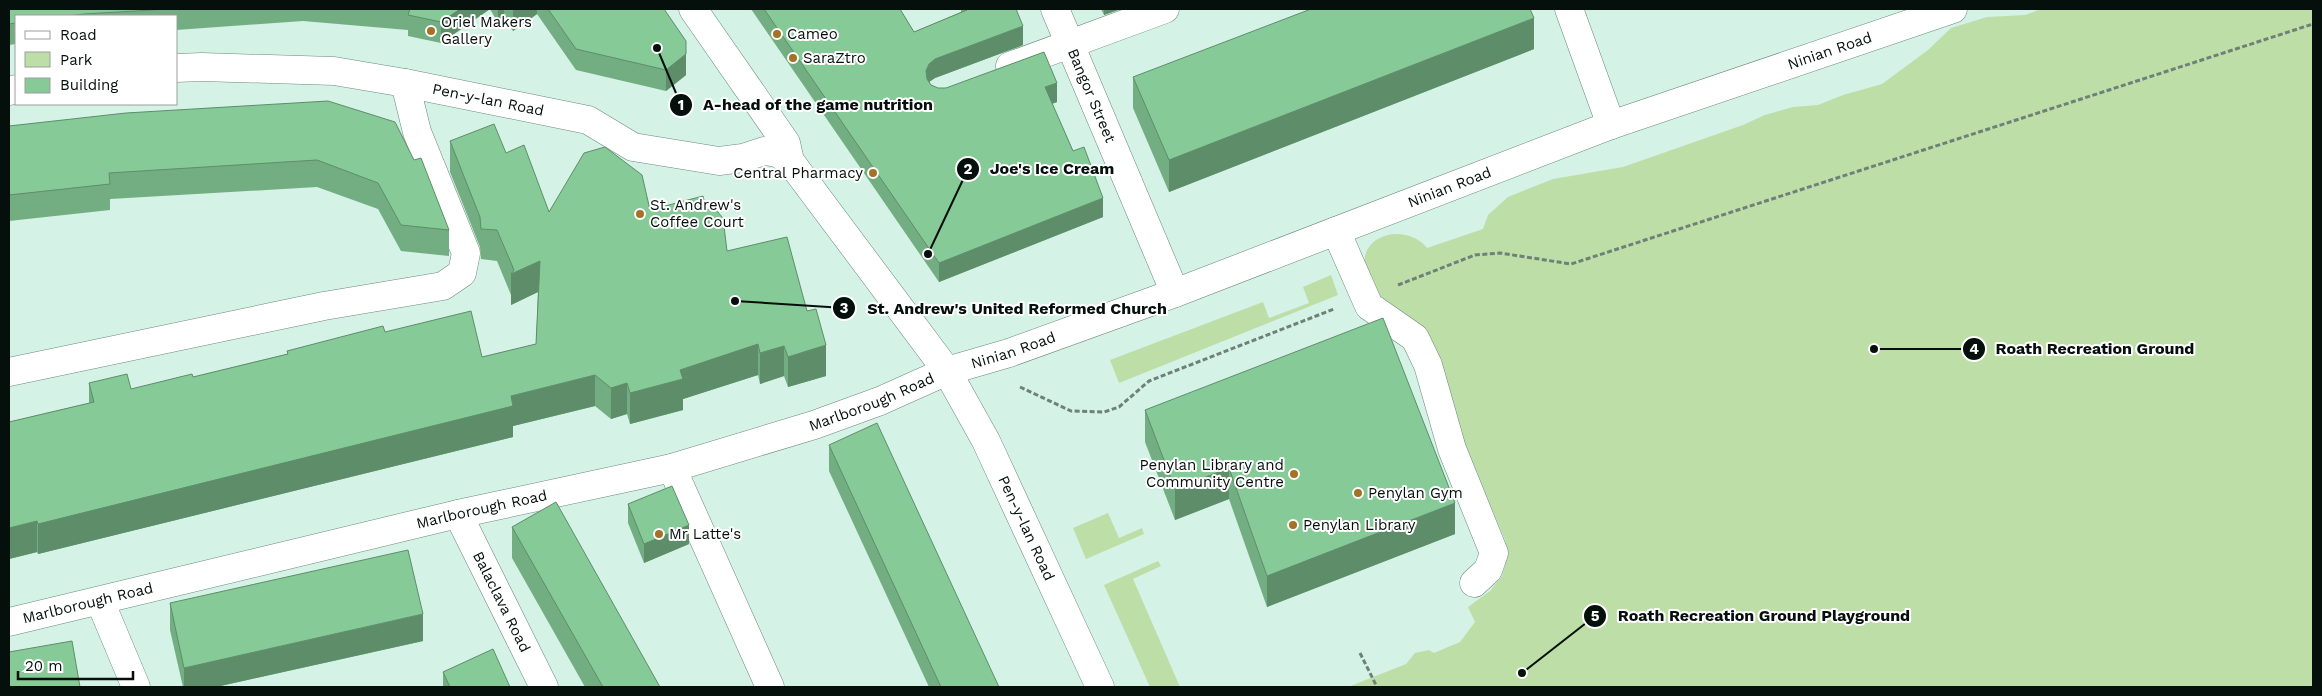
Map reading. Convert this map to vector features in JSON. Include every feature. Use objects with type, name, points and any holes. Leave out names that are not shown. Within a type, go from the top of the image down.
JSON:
[{"type":"street","points":[[692,9],[786,142],[790,160]]},
{"type":"street","name":"Bangor Street","points":[[1055,9],[1175,293]]},
{"type":"street","points":[[986,75],[1166,9]]},
{"type":"street","points":[[1569,9],[1611,125]]},
{"type":"street","name":"Ninian Road","points":[[947,371],[1009,353],[1175,293],[1611,125],[1953,9]]},
{"type":"street","name":"Pen-y-lan Road","points":[[178,68],[334,71],[405,83],[588,120],[633,146],[719,161],[743,158],[764,151],[778,153],[790,160],[947,371],[986,441],[1100,687]]},
{"type":"street","points":[[9,372],[306,310],[443,286],[462,273],[466,253],[417,132],[405,83]]},
{"type":"street","points":[[1336,231],[1369,306],[1415,338],[1428,365],[1452,449],[1494,553],[1488,570],[1474,583]]},
{"type":"street","name":"Marlborough Road","points":[[9,622],[458,514],[672,468],[814,426],[880,401],[947,371]]},
{"type":"street","points":[[672,468],[770,687]]},
{"type":"street","name":"Balaclava Road","points":[[458,514],[544,687]]},
{"type":"street","points":[[100,601],[136,687]]},
{"type":"path","points":[[1050,403],[1080,412],[1104,412],[1119,407],[1149,381],[1475,256],[1500,253],[1571,264],[2313,24]]},
{"type":"path","points":[[1360,653],[1377,687]]},
{"type":"green space","points":[[2041,9],[2313,9],[2313,687],[1348,687],[1406,664],[1415,653],[1429,650],[1434,653],[1460,642],[1475,622],[1468,607],[1490,591],[1502,576],[1508,554],[1505,540],[1489,502],[1480,494],[1462,439],[1383,307],[1363,281],[1366,253],[1373,243],[1388,235],[1397,234],[1414,238],[1427,248],[1483,229],[1488,215],[1508,197],[1553,179],[1623,167],[1743,125],[1765,115],[1793,107],[1818,105],[1843,95],[1882,84],[1928,50],[1951,28],[1987,17],[2025,15]]},
{"type":"green space","points":[[1331,275],[1338,295],[1119,383],[1110,360],[1263,302],[1269,318],[1309,303],[1303,287]]},
{"type":"green space","points":[[1108,513],[1119,538],[1142,528],[1144,534],[1086,559],[1073,528]]},
{"type":"green space","points":[[1158,561],[1161,566],[1133,579],[1180,687],[1150,687],[1104,585]]},
{"type":"building","points":[[9,9],[169,9],[76,15],[15,15],[15,23],[9,24]]},
{"type":"building","points":[[410,9],[460,9],[441,22],[408,15]]},
{"type":"building","points":[[548,9],[664,9],[686,41],[686,54],[666,70],[576,49]]},
{"type":"building","points":[[764,9],[900,9],[914,32],[966,9],[1016,9],[1023,26],[935,59],[929,64],[926,71],[927,79],[931,85],[938,88],[946,88],[1044,52],[1057,83],[1045,87],[1073,151],[1084,147],[1103,198],[939,263]]},
{"type":"building","points":[[1311,9],[1530,9],[1534,18],[1169,160],[1133,77]]},
{"type":"building","points":[[328,101],[395,122],[414,160],[421,158],[449,230],[401,225],[378,183],[317,160],[109,173],[110,184],[9,195],[9,126],[126,113]]},
{"type":"building","points":[[494,124],[506,153],[524,145],[549,212],[584,153],[605,147],[642,175],[650,210],[703,196],[706,209],[716,210],[723,218],[727,251],[787,237],[807,311],[816,309],[826,345],[788,357],[784,346],[760,353],[758,344],[680,370],[683,379],[630,393],[627,383],[611,388],[595,375],[511,396],[513,406],[38,524],[37,521],[9,528],[9,422],[94,402],[89,383],[127,374],[131,389],[192,374],[193,377],[288,354],[287,351],[383,326],[385,332],[471,311],[482,357],[536,344],[540,261],[511,274],[514,270],[497,230],[481,229],[480,217],[450,141]]},
{"type":"building","name":"Penylan Library and Community Centre","points":[[1383,318],[1455,503],[1267,576],[1229,468],[1175,489],[1145,410]]},
{"type":"building","points":[[877,423],[999,687],[941,687],[829,445]]},
{"type":"building","points":[[672,486],[689,525],[644,544],[628,504]]},
{"type":"building","points":[[556,502],[660,687],[603,687],[512,527]]},
{"type":"building","points":[[408,550],[423,614],[184,668],[170,603]]},
{"type":"building","points":[[72,641],[80,687],[9,687],[9,652]]},
{"type":"building","points":[[493,649],[510,687],[450,687],[443,672]]},
{"type":"place","name":"Oriel Makers Gallery","points":[[431,31]]},
{"type":"place","name":"Cameo","points":[[777,34]]},
{"type":"place","name":"A-head of the game nutrition","points":[[657,48]]},
{"type":"place","name":"SaraZtro","points":[[793,58]]},
{"type":"place","name":"Central Pharmacy","points":[[873,173]]},
{"type":"place","name":"St. Andrew's Coffee Court","points":[[640,214]]},
{"type":"place","name":"Joe's Ice Cream","points":[[928,254]]},
{"type":"place","name":"St. Andrew's United Reformed Church","points":[[735,301]]},
{"type":"place","name":"Roath Recreation Ground","points":[[1874,349]]},
{"type":"place","name":"Penylan Library and Community Centre","points":[[1294,474]]},
{"type":"place","name":"Penylan Gym","points":[[1358,493]]},
{"type":"place","name":"Penylan Library","points":[[1293,525]]},
{"type":"place","name":"Mr Latte's","points":[[659,534]]},
{"type":"place","name":"Roath Recreation Ground Playground","points":[[1522,673]]}]
